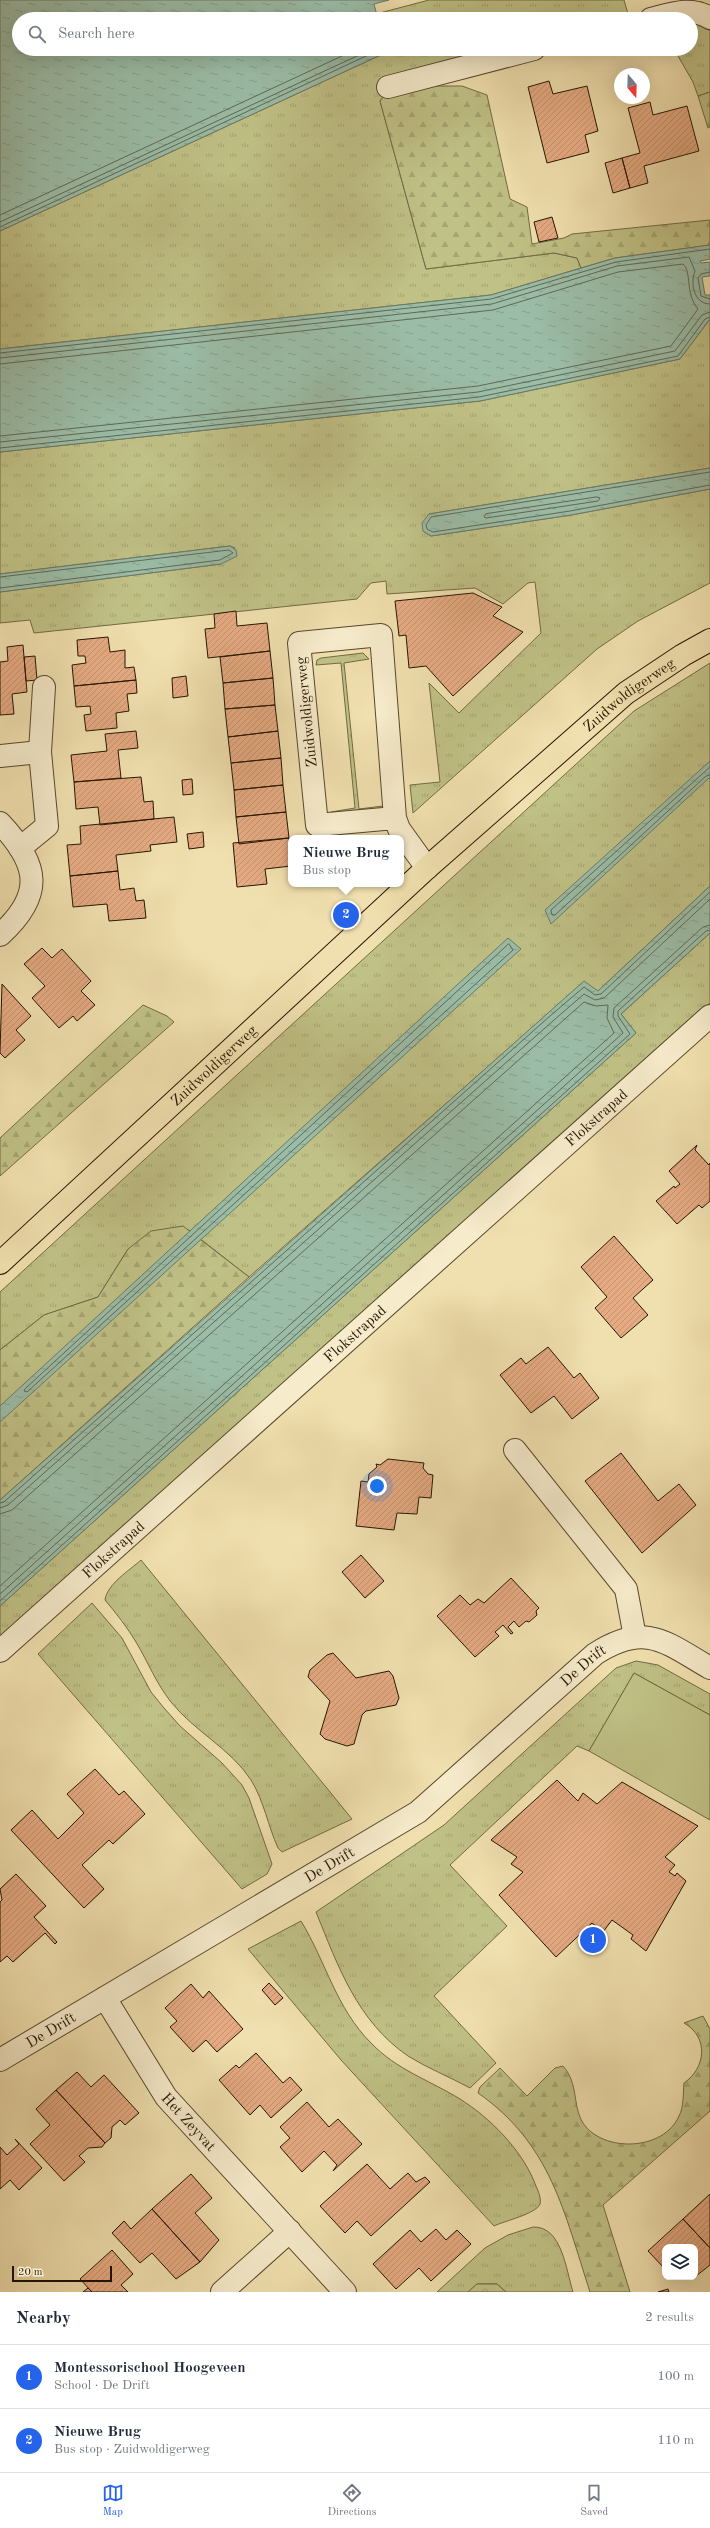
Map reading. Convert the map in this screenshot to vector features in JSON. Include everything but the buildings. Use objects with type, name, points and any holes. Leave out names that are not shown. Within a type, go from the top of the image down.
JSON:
[{"type":"main road","name":"Zuidwoldigerweg","points":[[0,1263],[427,868],[626,693],[683,654],[710,640]]},
{"type":"street","points":[[678,12],[697,12]]},
{"type":"street","points":[[698,12],[710,18]]},
{"type":"street","points":[[388,87],[507,56]]},
{"type":"street","name":"Zuidwoldigerweg","points":[[395,818],[317,825],[299,643],[381,634],[395,818],[399,829],[403,835]]},
{"type":"street","points":[[20,848],[47,826],[40,752],[44,687]]},
{"type":"street","points":[[0,756],[40,752]]},
{"type":"street","points":[[0,823],[20,848],[31,873],[29,900],[23,912],[0,935]]},
{"type":"street","name":"Zuidwoldigerweg","points":[[404,836],[427,868]]},
{"type":"street","name":"Flokstrapad","points":[[0,1651],[710,1016]]},
{"type":"street","points":[[515,1450],[626,1589],[634,1637]]},
{"type":"street","name":"De Drift","points":[[0,2060],[418,1812],[594,1654],[613,1642],[634,1637],[651,1637],[668,1643],[710,1668]]},
{"type":"street","name":"Het Zeyvat","points":[[106,1998],[166,2097],[345,2292]]},
{"type":"street","points":[[222,2292],[290,2231]]},
{"type":"green space","points":[[429,0],[624,0],[627,12],[384,12]]},
{"type":"green space","points":[[698,23],[710,31],[710,92],[698,96],[693,82],[678,56],[698,56]]},
{"type":"green space","points":[[379,56],[470,56],[380,80],[385,95],[380,101],[426,269],[554,253],[577,258],[581,268],[491,295],[0,349],[0,231]]},
{"type":"green space","points":[[421,86],[462,86],[487,95],[510,199],[527,207],[532,244],[564,238],[572,234],[710,220],[710,245],[615,258],[581,268],[577,258],[554,253],[426,269],[380,101],[385,95]]},
{"type":"green space","points":[[710,92],[710,127],[708,128],[698,96]]},
{"type":"green space","points":[[710,319],[710,468],[429,514],[423,531],[431,536],[571,515],[710,489],[710,583],[638,621],[597,649],[413,813],[410,785],[440,782],[429,683],[459,713],[541,633],[535,582],[528,583],[503,604],[475,588],[387,594],[386,581],[371,583],[357,599],[34,633],[30,620],[0,623],[0,592],[221,564],[235,548],[230,546],[0,574],[0,452],[480,401],[680,359]]},
{"type":"green space","points":[[363,653],[369,659],[344,663],[359,809],[383,806],[383,810],[331,815],[331,812],[355,808],[341,663],[316,665],[317,660],[321,658]]},
{"type":"green space","points":[[710,663],[710,886],[597,992],[584,982],[249,1277],[189,1230],[128,1249],[98,1297],[44,1315],[0,1350],[0,1292],[634,711]]},
{"type":"green space","points":[[710,933],[710,1003],[0,1637],[0,1606],[636,1033],[621,1014]]},
{"type":"green space","points":[[143,1005],[167,1016],[174,1022],[0,1176],[0,1138]]},
{"type":"green space","points":[[183,1226],[249,1277],[0,1500],[0,1350],[44,1315],[98,1297],[128,1249],[151,1231]]},
{"type":"green space","points":[[141,1560],[352,1819],[282,1852],[278,1848],[263,1805],[251,1780],[243,1769],[223,1749],[190,1722],[171,1702],[156,1680],[133,1636],[105,1600],[114,1583]]},
{"type":"green space","points":[[92,1603],[122,1638],[151,1692],[180,1726],[222,1763],[242,1785],[249,1798],[272,1864],[267,1874],[242,1889],[38,1654]]},
{"type":"green space","points":[[636,1661],[658,1665],[710,1694],[710,1715],[634,1673],[589,1751],[577,1746],[450,1865],[507,1926],[434,1996],[496,2063],[470,2088],[408,2056],[390,2042],[375,2026],[362,2009],[341,1972],[316,1912],[444,1825],[616,1668]]},
{"type":"green space","points":[[634,1673],[710,1715],[710,1820],[589,1751]]},
{"type":"green space","points":[[301,1921],[340,2000],[359,2029],[371,2043],[402,2068],[460,2099],[482,2115],[503,2135],[521,2157],[534,2181],[540,2195],[540,2204],[537,2208],[526,2214],[494,2226],[341,2060],[248,1949]]},
{"type":"green space","points":[[703,2016],[710,2029],[710,2111],[603,2205],[630,2292],[590,2292],[562,2207],[552,2182],[539,2157],[523,2134],[503,2113],[478,2093],[480,2087],[500,2068],[527,2096],[555,2068],[563,2066],[571,2080],[577,2109],[583,2123],[592,2133],[604,2139],[618,2143],[633,2144],[647,2142],[660,2136],[671,2128],[681,2112],[684,2083],[697,2069],[702,2053],[698,2036],[684,2023]]},
{"type":"green space","points":[[533,2227],[543,2229],[557,2241],[565,2262],[573,2292],[506,2292],[497,2284],[477,2284],[468,2292],[437,2292],[485,2248],[508,2235]]},
{"type":"green space","points":[[477,2284],[497,2284],[506,2292],[468,2292]]},
{"type":"water","points":[[0,0],[389,0],[374,4],[376,12],[12,12],[12,56],[379,56],[0,231]]},
{"type":"water","points":[[710,245],[710,259],[700,261],[701,263],[710,262],[710,276],[702,277],[705,295],[710,295],[710,319],[680,359],[480,401],[0,452],[0,349],[491,295],[615,258]]},
{"type":"water","points":[[710,468],[710,489],[571,515],[431,536],[423,531],[422,523],[429,514]]},
{"type":"water","points":[[230,546],[236,550],[237,556],[221,564],[0,592],[0,574]]},
{"type":"water","points":[[710,761],[710,777],[551,924],[545,910]]},
{"type":"water","points":[[710,886],[710,933],[621,1014],[636,1033],[0,1606],[0,1500],[584,981],[598,991]]},
{"type":"water","points":[[508,938],[521,949],[0,1422],[0,1406]]},
{"type":"place","name":"Nieuwe Brug","points":[[346,915]]},
{"type":"place","name":"Montessorischool Hoogeveen","points":[[593,1940]]}]
